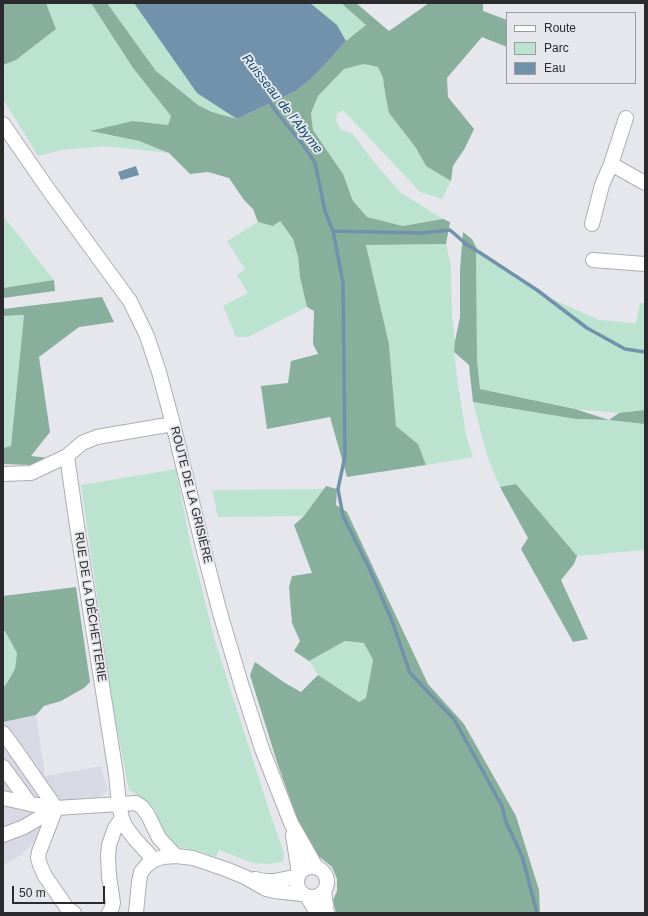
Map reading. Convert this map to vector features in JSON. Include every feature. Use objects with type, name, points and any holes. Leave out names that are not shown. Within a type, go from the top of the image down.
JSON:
[{"type":"street","points":[[592,224],[602,185],[611,164],[626,118]]},
{"type":"street","name":"ROUTE DE LA GRISIÈRE","points":[[3,124],[48,189],[130,301],[147,336],[159,372],[220,614],[242,687],[262,749],[290,823],[316,868],[325,874],[326,886],[324,890],[327,913]]},
{"type":"street","points":[[611,164],[645,183]]},
{"type":"street","points":[[593,260],[645,264]]},
{"type":"street","points":[[3,474],[31,473],[68,456],[82,443],[98,437],[173,424]]},
{"type":"street","name":"RUE DE LA DÉCHETTERIE","points":[[68,456],[77,526],[116,774],[120,811],[125,826],[154,860]]},
{"type":"street","points":[[3,733],[56,808]]},
{"type":"street","points":[[3,767],[30,804]]},
{"type":"street","points":[[3,798],[56,808],[120,811],[136,803],[142,807],[148,815],[159,838],[176,856]]},
{"type":"street","points":[[3,836],[24,827],[56,808]]},
{"type":"street","points":[[56,808],[40,848],[38,858],[45,876],[67,908],[74,913]]},
{"type":"street","points":[[109,913],[113,903],[109,876],[109,845],[120,811]]},
{"type":"street","name":"ROUTE DE LA GRISIÈRE","points":[[290,823],[298,875],[296,881],[297,886],[317,913]]},
{"type":"street","points":[[136,913],[139,882],[142,872],[147,865],[154,860],[163,857],[176,856],[193,858],[245,877],[270,890],[316,896],[321,894],[324,890]]},
{"type":"street","points":[[245,877],[275,881],[298,875],[302,870],[307,868],[316,868]]},
{"type":"shaded area","points":[[36,715],[45,776],[101,766],[108,790],[96,800],[56,808],[39,837],[21,855],[3,865],[3,722]]},
{"type":"green space","points":[[3,3],[46,3],[56,29],[16,60],[3,65]]},
{"type":"green space","points":[[46,3],[91,3],[133,68],[171,116],[168,125],[133,121],[91,132],[139,141],[169,153],[105,146],[62,150],[38,156],[3,99],[3,65],[16,60],[56,29]]},
{"type":"green space","points":[[91,3],[107,3],[156,71],[198,105],[212,112],[237,119],[296,91],[313,77],[346,41],[366,25],[341,3],[356,3],[389,31],[429,3],[483,3],[483,11],[506,20],[506,47],[482,37],[447,78],[448,97],[474,129],[465,148],[453,166],[451,181],[426,166],[416,148],[389,113],[383,78],[378,67],[364,64],[344,69],[318,96],[311,113],[313,130],[343,174],[353,201],[367,217],[403,226],[443,219],[450,222],[446,244],[366,245],[389,344],[396,426],[418,444],[426,465],[347,477],[330,417],[267,429],[261,386],[288,383],[291,361],[318,354],[313,344],[314,311],[307,307],[300,277],[298,257],[293,239],[280,221],[273,226],[258,222],[253,209],[244,200],[229,178],[208,172],[190,174],[169,153],[139,141],[90,131],[133,121],[168,125],[171,116],[133,68]]},
{"type":"green space","points":[[107,3],[341,3],[366,25],[346,41],[332,57],[237,119],[212,112],[198,105],[156,71]]},
{"type":"green space","points":[[364,64],[378,67],[383,78],[389,113],[416,148],[426,166],[451,181],[442,199],[420,192],[343,110],[337,114],[336,120],[341,130],[353,134],[373,161],[401,193],[443,219],[403,226],[367,217],[353,201],[343,174],[313,130],[311,113],[318,96],[344,69]]},
{"type":"green space","points":[[3,216],[54,280],[3,288]]},
{"type":"green space","points":[[280,221],[293,239],[298,257],[300,277],[307,307],[248,337],[236,337],[223,306],[248,293],[237,275],[245,269],[227,241],[258,222],[273,226]]},
{"type":"green space","points":[[463,232],[472,239],[476,247],[477,360],[480,389],[575,409],[609,420],[576,419],[473,402],[469,365],[454,352],[460,317],[460,270]]},
{"type":"green space","points":[[446,244],[451,267],[452,314],[455,341],[454,352],[458,385],[466,434],[473,457],[426,465],[418,444],[396,426],[389,344],[366,245]]},
{"type":"green space","points":[[476,247],[550,298],[599,320],[636,323],[640,303],[645,303],[645,410],[619,413],[575,409],[480,389],[477,360]]},
{"type":"green space","points":[[54,280],[55,291],[3,298],[3,288]]},
{"type":"green space","points":[[102,297],[114,322],[79,327],[39,357],[50,432],[31,456],[49,458],[31,465],[3,464],[3,448],[11,446],[24,315],[3,316],[3,309]]},
{"type":"green space","points":[[24,315],[11,446],[3,448],[3,316]]},
{"type":"green space","points":[[473,402],[576,419],[609,420],[645,424],[645,550],[577,556],[516,484],[500,487],[487,456]]},
{"type":"green space","points":[[645,410],[645,424],[609,420],[619,413]]},
{"type":"green space","points":[[176,469],[190,542],[215,641],[284,853],[283,862],[266,864],[253,863],[219,850],[216,857],[199,851],[178,847],[167,839],[161,830],[155,811],[142,798],[129,790],[114,713],[81,485]]},
{"type":"green space","points":[[516,484],[577,556],[574,564],[561,580],[588,639],[573,642],[521,549],[528,538],[500,487]]},
{"type":"green space","points":[[326,486],[337,489],[336,505],[347,512],[428,684],[464,724],[516,816],[539,890],[540,913],[336,913],[333,900],[337,891],[337,879],[332,867],[316,854],[299,824],[277,762],[250,675],[255,662],[285,683],[301,692],[318,675],[359,702],[366,698],[373,660],[364,643],[345,641],[309,661],[294,651],[300,641],[292,623],[289,587],[292,576],[312,573],[294,525],[304,516]]},
{"type":"green space","points":[[324,489],[304,516],[218,517],[212,490]]},
{"type":"green space","points":[[76,587],[90,682],[84,688],[61,701],[44,706],[36,715],[3,722],[3,688],[15,669],[17,653],[3,630],[3,596]]},
{"type":"green space","points":[[3,630],[17,653],[15,669],[3,688]]},
{"type":"green space","points":[[345,641],[364,643],[373,660],[366,698],[359,702],[318,675],[309,661]]},
{"type":"water","points":[[134,3],[310,3],[337,25],[346,41],[313,77],[296,91],[237,119],[197,93]]},
{"type":"water","points":[[136,166],[139,175],[121,180],[118,172]]},
{"type":"waterway","name":"Ruisseau de l'Abyme","points":[[268,99],[315,163],[325,211],[333,231],[343,283],[345,456],[338,489],[343,516],[370,570],[392,621],[410,673],[454,719],[502,806],[506,822],[522,856],[537,913]]},
{"type":"waterway","points":[[333,231],[421,233],[450,230],[466,244],[537,290],[587,328],[625,349],[645,352]]}]
